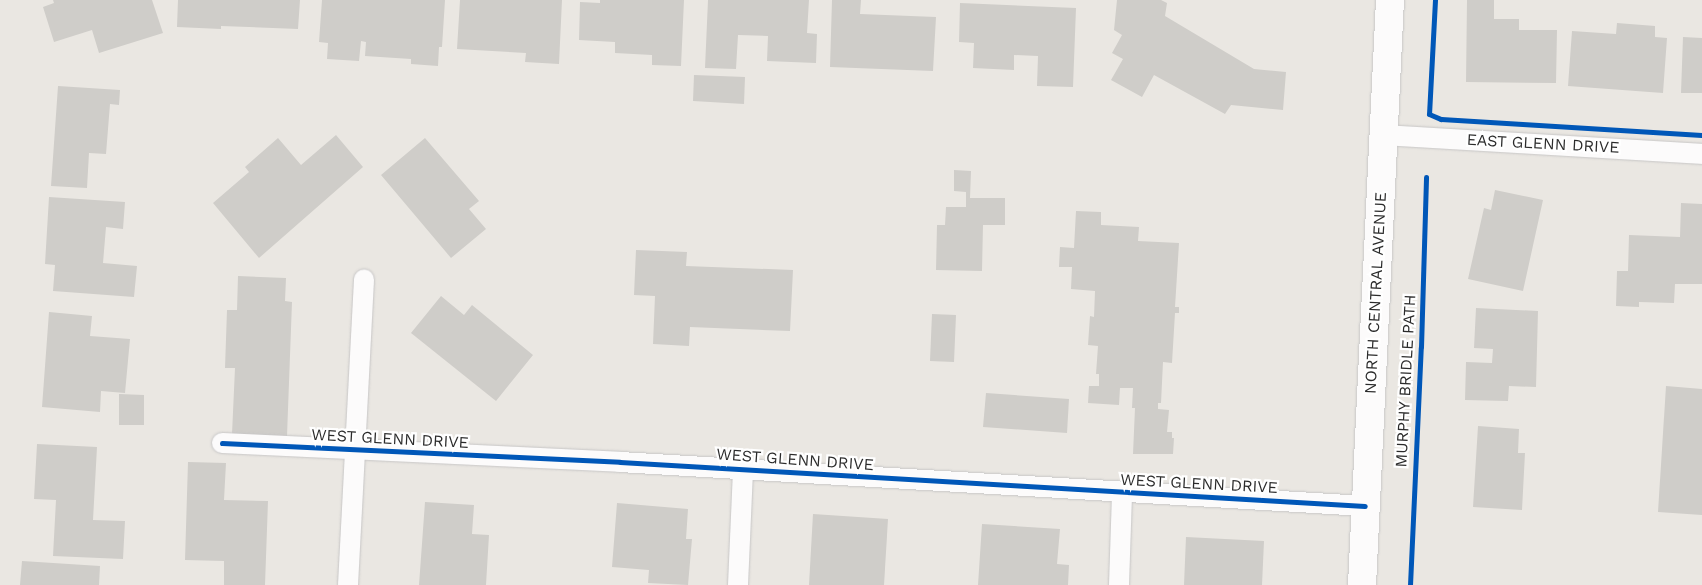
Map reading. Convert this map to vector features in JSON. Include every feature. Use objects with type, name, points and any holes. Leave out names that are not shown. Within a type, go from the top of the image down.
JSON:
[{"type":"main road","name":"NORTH CENTRAL AVENUE","points":[[1362,585],[1390,0]]},
{"type":"street","name":"EAST GLENN DRIVE","points":[[1384,135],[1702,154]]},
{"type":"street","points":[[348,585],[364,279]]},
{"type":"street","name":"WEST GLENN DRIVE","points":[[222,443],[743,469],[1365,506]]},
{"type":"street","points":[[738,585],[743,469]]},
{"type":"street","points":[[1119,585],[1122,493]]},
{"type":"path","points":[[1435,0],[1429,114],[1435,116]]},
{"type":"building","points":[[53,0],[152,0],[163,33],[99,53],[92,30],[54,42],[43,7],[54,3]]},
{"type":"building","points":[[178,0],[300,0],[298,29],[221,26],[221,29],[177,27]]},
{"type":"building","points":[[322,0],[445,0],[442,47],[439,47],[438,66],[411,64],[411,59],[365,56],[366,42],[361,41],[359,61],[327,59],[328,43],[319,42]]},
{"type":"building","points":[[460,0],[562,0],[559,64],[525,62],[526,53],[457,49]]},
{"type":"building","points":[[600,0],[684,0],[681,66],[652,65],[652,55],[615,53],[615,42],[579,40],[580,2],[600,3]]},
{"type":"building","points":[[708,0],[809,0],[807,33],[817,34],[816,63],[767,61],[768,36],[738,35],[736,69],[705,68]]},
{"type":"building","points":[[832,0],[861,0],[860,14],[936,17],[933,71],[830,67]]},
{"type":"building","points":[[1117,0],[1161,0],[1167,3],[1165,16],[1254,69],[1286,72],[1283,110],[1231,105],[1225,114],[1154,75],[1142,97],[1111,80],[1123,59],[1112,53],[1122,35],[1114,30]]},
{"type":"building","points":[[1467,0],[1494,0],[1494,19],[1519,19],[1519,30],[1557,30],[1556,83],[1466,82]]},
{"type":"building","points":[[960,3],[1076,8],[1073,87],[1037,86],[1038,56],[1014,55],[1014,70],[973,68],[974,43],[959,42]]},
{"type":"building","points":[[1617,23],[1655,26],[1655,37],[1667,38],[1663,93],[1568,86],[1572,31],[1616,34]]},
{"type":"building","points":[[1683,37],[1702,38],[1702,93],[1681,93]]},
{"type":"building","points":[[694,75],[745,77],[744,104],[693,101]]},
{"type":"building","points":[[58,86],[120,90],[119,105],[110,104],[106,154],[89,153],[87,188],[51,186]]},
{"type":"building","points":[[336,135],[363,167],[259,258],[213,203],[249,172],[245,167],[278,138],[301,165]]},
{"type":"building","points":[[425,138],[479,201],[469,209],[486,229],[451,258],[381,175]]},
{"type":"building","points":[[954,170],[971,171],[970,198],[1005,198],[1005,225],[983,225],[982,271],[936,270],[937,225],[945,225],[946,207],[966,207],[966,192],[954,191]]},
{"type":"building","points":[[1495,190],[1543,200],[1523,291],[1468,279],[1484,208],[1491,210]]},
{"type":"building","points":[[49,197],[125,202],[123,229],[106,227],[103,263],[137,266],[134,297],[53,291],[55,265],[45,264]]},
{"type":"building","points":[[1681,203],[1702,204],[1702,284],[1675,284],[1674,303],[1639,302],[1639,307],[1616,306],[1617,271],[1628,271],[1629,235],[1680,237]]},
{"type":"building","points":[[1076,211],[1101,212],[1101,225],[1139,227],[1138,241],[1179,243],[1175,307],[1179,307],[1179,313],[1175,313],[1172,363],[1163,362],[1161,403],[1158,403],[1158,409],[1169,410],[1167,432],[1172,432],[1172,438],[1174,438],[1173,454],[1133,454],[1135,408],[1132,408],[1133,388],[1120,388],[1119,405],[1088,403],[1089,386],[1099,386],[1099,374],[1096,374],[1098,346],[1088,345],[1090,316],[1094,317],[1095,291],[1071,289],[1072,267],[1059,267],[1060,247],[1074,248]]},
{"type":"building","points":[[636,250],[687,252],[686,266],[793,270],[790,331],[690,327],[689,346],[653,344],[655,296],[634,295]]},
{"type":"building","points":[[238,276],[286,278],[285,301],[292,302],[287,436],[232,434],[235,368],[225,368],[227,310],[237,310]]},
{"type":"building","points":[[441,296],[464,315],[472,305],[533,355],[496,401],[411,333]]},
{"type":"building","points":[[1476,308],[1538,311],[1536,387],[1509,386],[1508,401],[1465,400],[1466,362],[1492,363],[1493,349],[1474,348]]},
{"type":"building","points":[[49,312],[92,316],[90,336],[130,339],[125,393],[101,391],[100,412],[42,407]]},
{"type":"building","points":[[932,314],[956,315],[954,362],[930,361]]},
{"type":"building","points":[[1666,386],[1702,389],[1702,515],[1658,512]]},
{"type":"building","points":[[986,393],[1069,399],[1067,433],[983,427]]},
{"type":"building","points":[[119,394],[144,395],[144,425],[119,425]]},
{"type":"building","points":[[1478,426],[1519,429],[1518,453],[1525,453],[1522,510],[1473,507]]},
{"type":"building","points":[[37,444],[97,447],[93,520],[125,521],[123,559],[53,556],[56,500],[34,499]]},
{"type":"building","points":[[188,462],[226,463],[224,500],[268,501],[265,585],[224,585],[224,561],[185,560]]},
{"type":"building","points":[[425,502],[474,505],[472,534],[489,535],[486,585],[419,585]]},
{"type":"building","points":[[617,503],[688,509],[686,539],[692,539],[688,585],[648,583],[649,570],[612,567]]},
{"type":"building","points":[[813,514],[888,519],[884,585],[809,585]]},
{"type":"building","points":[[982,524],[1060,529],[1057,564],[1069,565],[1068,585],[978,585]]},
{"type":"building","points":[[1186,537],[1264,541],[1262,585],[1184,585]]},
{"type":"building","points":[[22,561],[100,566],[99,585],[20,585]]},
{"type":"cycle path","points":[[1435,0],[1429,114],[1441,119],[1702,135]]},
{"type":"cycle path","name":"MURPHY BRIDLE PATH","points":[[1410,585],[1421,347],[1426,177]]},
{"type":"cycle path","points":[[222,443],[620,462],[1365,506]]}]
